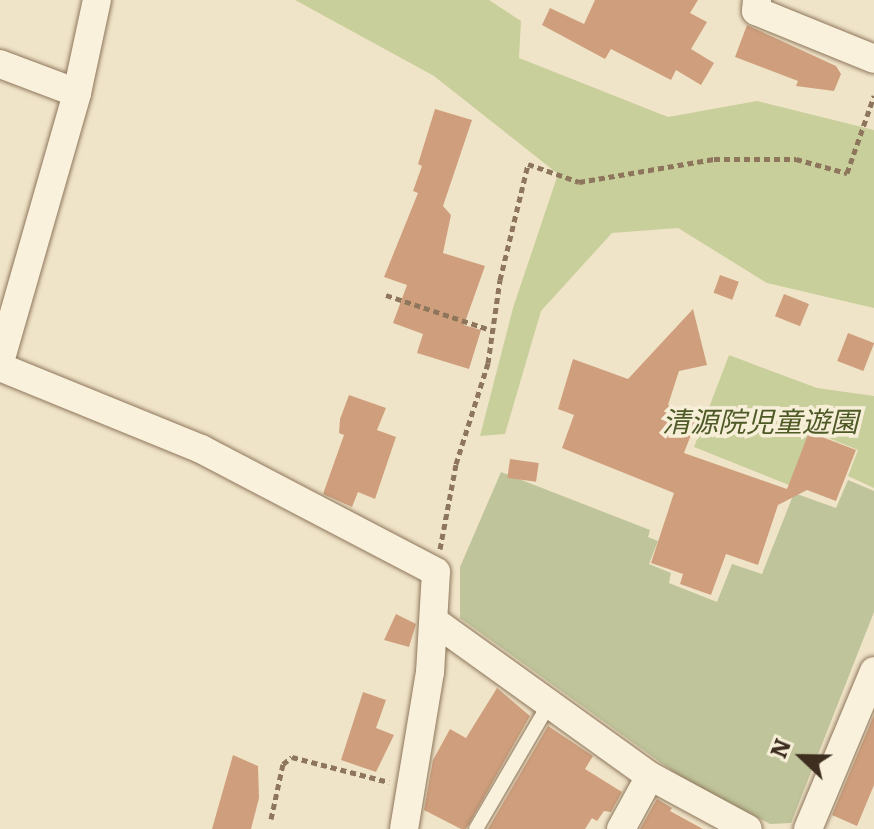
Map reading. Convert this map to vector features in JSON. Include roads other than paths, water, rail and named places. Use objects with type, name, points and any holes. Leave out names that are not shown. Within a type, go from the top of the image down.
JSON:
[{"type":"street","points":[[97,0],[77,93],[0,364],[201,449],[436,572],[434,621],[404,829]]},
{"type":"street","points":[[757,0],[756,11],[874,59]]},
{"type":"street","points":[[0,64],[77,93]]},
{"type":"street","points":[[434,621],[650,776],[748,829]]},
{"type":"street","points":[[808,829],[874,671]]},
{"type":"street","points":[[621,829],[650,776]]},
{"type":"lane","points":[[476,829],[549,704]]},
{"type":"park label","name":"清源院児童遊園","points":[[760,420]]}]
